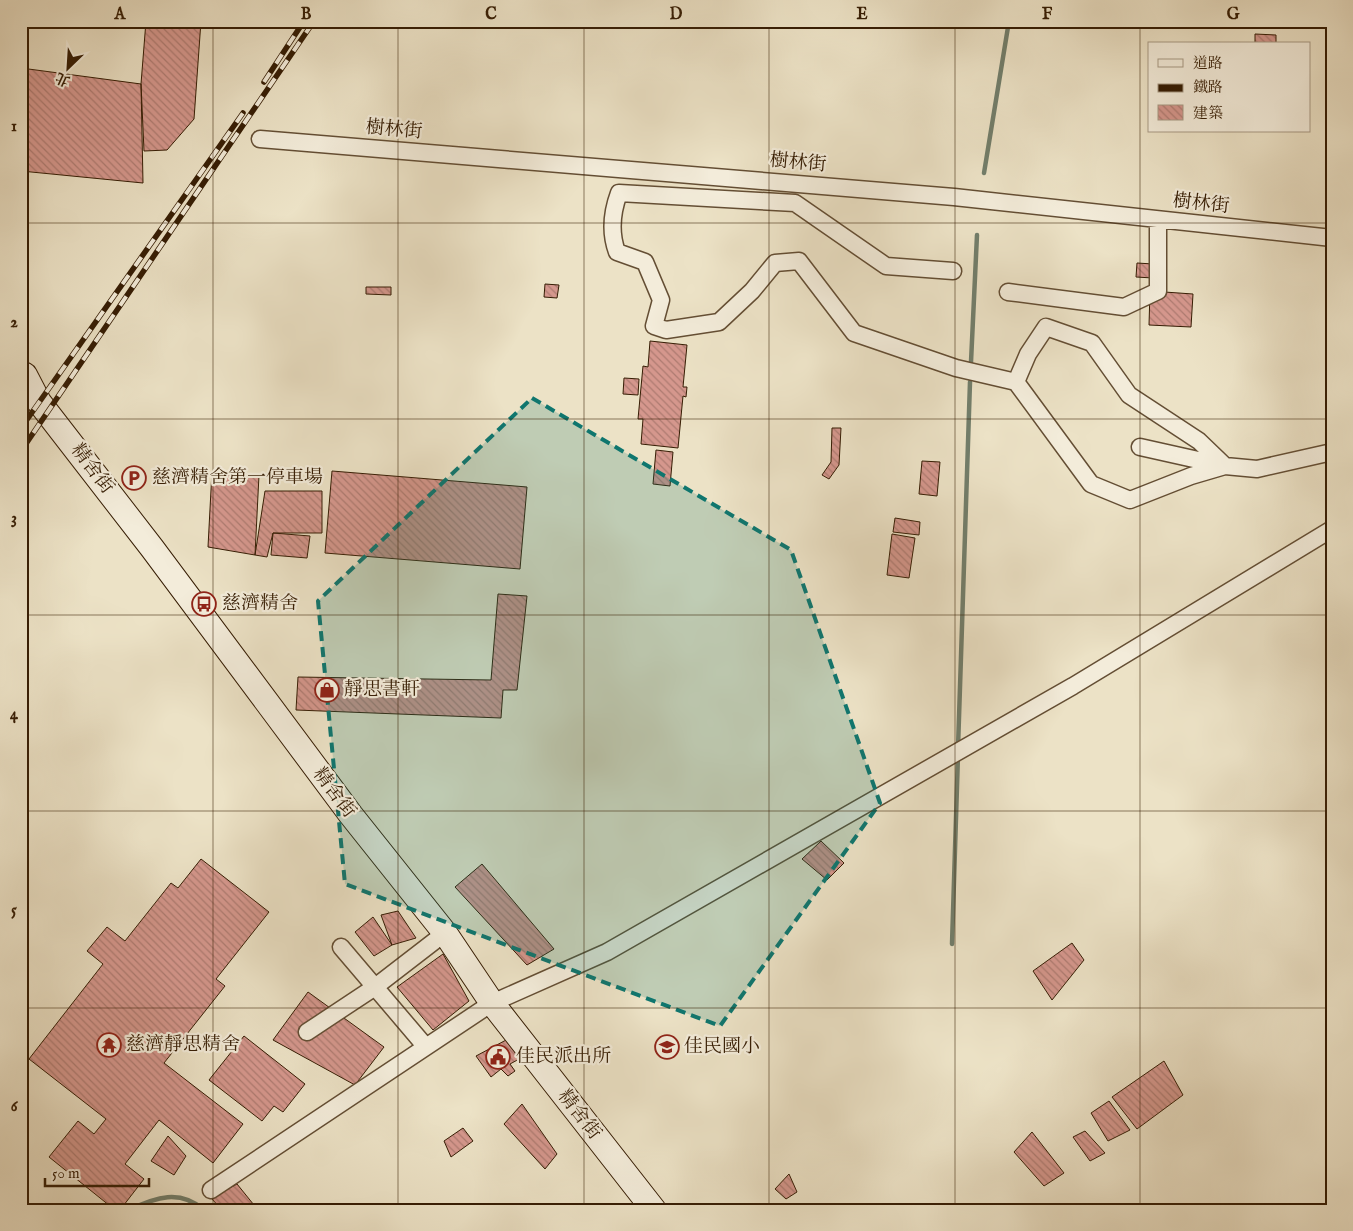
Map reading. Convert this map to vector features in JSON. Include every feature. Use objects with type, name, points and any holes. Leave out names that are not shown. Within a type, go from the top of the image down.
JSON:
[{"type":"street","name":"樹林街","points":[[260,139],[954,197],[1332,238]]},
{"type":"street","points":[[954,271],[886,266],[795,204],[619,193],[615,203],[612,238],[617,252],[645,262],[661,300],[654,326],[666,330],[719,322],[752,291],[775,264],[799,261],[854,333],[956,368],[1016,382],[1091,484],[1130,500],[1191,476],[1225,466]]},
{"type":"street","points":[[1008,292],[1124,307],[1158,291],[1158,220]]},
{"type":"street","points":[[1016,382],[1028,354],[1046,327],[1092,343],[1130,395],[1199,441],[1225,466]]},
{"type":"street","name":"精舍街","points":[[21,372],[25,375],[39,402],[152,548],[350,816],[445,933],[492,1003],[654,1210]]},
{"type":"street","points":[[1140,447],[1225,466],[1257,469],[1332,452]]},
{"type":"street","points":[[211,1190],[492,1003],[607,952],[1066,690],[1332,529]]},
{"type":"street","points":[[307,1032],[375,987],[445,933]]},
{"type":"street","points":[[341,947],[426,1047]]},
{"type":"highlighted area","points":[[532,398],[791,550],[880,803],[720,1026],[345,884],[318,601]]},
{"type":"building","points":[[146,21],[201,21],[194,119],[167,150],[144,151],[141,84]]},
{"type":"building","points":[[1255,34],[1276,35],[1276,42],[1255,42]]},
{"type":"building","points":[[21,68],[141,84],[143,183],[21,171]]},
{"type":"building","points":[[1137,263],[1153,264],[1153,278],[1136,277]]},
{"type":"building","points":[[545,284],[559,285],[557,298],[544,297]]},
{"type":"building","points":[[366,287],[391,287],[391,295],[366,294]]},
{"type":"building","points":[[1150,291],[1193,294],[1191,327],[1149,325]]},
{"type":"building","points":[[650,341],[687,345],[683,387],[687,387],[686,397],[683,396],[678,448],[641,444],[643,419],[638,419],[643,366],[648,367]]},
{"type":"building","points":[[624,378],[639,379],[638,395],[623,394]]},
{"type":"building","points":[[832,428],[841,428],[839,465],[829,479],[822,475],[831,462]]},
{"type":"building","points":[[656,450],[673,452],[670,486],[653,484]]},
{"type":"building","points":[[922,461],[940,462],[937,496],[919,494]]},
{"type":"building","points":[[212,471],[259,475],[255,555],[208,547]]},
{"type":"building","points":[[332,471],[527,487],[520,569],[325,553]]},
{"type":"building","points":[[265,491],[322,491],[322,533],[273,533],[267,557],[255,555]]},
{"type":"building","points":[[895,518],[920,522],[919,535],[893,532]]},
{"type":"building","points":[[273,533],[310,536],[307,558],[271,555]]},
{"type":"building","points":[[892,534],[915,538],[909,578],[887,575]]},
{"type":"building","points":[[498,594],[527,596],[517,690],[503,690],[501,718],[296,710],[298,677],[491,680]]},
{"type":"building","points":[[821,841],[844,863],[827,880],[802,859]]},
{"type":"building","name":"慈濟靜思精舍","points":[[201,859],[269,912],[216,979],[225,986],[164,1063],[243,1124],[213,1163],[159,1120],[125,1164],[144,1179],[120,1210],[115,1210],[49,1157],[78,1121],[94,1134],[106,1119],[29,1059],[103,964],[87,951],[107,927],[125,941],[171,883],[178,888]]},
{"type":"building","points":[[482,864],[554,949],[527,965],[455,887]]},
{"type":"building","points":[[398,911],[416,938],[392,945],[381,915]]},
{"type":"building","points":[[373,917],[392,945],[374,956],[355,932]]},
{"type":"building","points":[[1072,943],[1084,960],[1052,1000],[1033,971]]},
{"type":"building","points":[[443,954],[469,1001],[433,1030],[397,987]]},
{"type":"building","points":[[308,992],[384,1047],[355,1085],[273,1040]]},
{"type":"building","points":[[244,1036],[305,1084],[283,1112],[274,1106],[262,1121],[209,1080]]},
{"type":"building","name":"佳民派出所","points":[[508,1039],[521,1058],[510,1064],[515,1071],[508,1076],[501,1069],[491,1077],[476,1056]]},
{"type":"building","points":[[1164,1061],[1183,1095],[1137,1129],[1112,1097]]},
{"type":"building","points":[[1109,1101],[1130,1130],[1108,1141],[1091,1113]]},
{"type":"building","points":[[522,1104],[557,1154],[545,1169],[504,1124]]},
{"type":"building","points":[[463,1128],[473,1141],[451,1157],[444,1141]]},
{"type":"building","points":[[1085,1131],[1105,1153],[1090,1161],[1073,1137]]},
{"type":"building","points":[[1032,1132],[1064,1173],[1044,1186],[1014,1152]]},
{"type":"building","points":[[168,1136],[186,1156],[174,1175],[151,1161]]},
{"type":"building","points":[[789,1174],[797,1192],[786,1199],[775,1189]]},
{"type":"building","points":[[237,1184],[258,1210],[222,1210],[211,1198]]},
{"type":"waterway","points":[[984,173],[1009,21]]},
{"type":"waterway","points":[[971,362],[977,235]]},
{"type":"waterway","points":[[958,748],[970,382]]},
{"type":"waterway","points":[[952,944],[958,755]]},
{"type":"waterway","points":[[129,1210],[168,1197],[186,1199],[204,1210]]},
{"type":"railway","points":[[264,82],[304,21]]},
{"type":"railway","points":[[21,451],[314,21]]},
{"type":"railway","points":[[21,428],[243,113]]},
{"type":"place","name":"慈濟精舍第一停車場","points":[[134,478]]},
{"type":"place","name":"慈濟精舍","points":[[204,604]]},
{"type":"place","name":"靜思書軒","points":[[327,690]]},
{"type":"place","name":"慈濟靜思精舍","points":[[109,1045]]},
{"type":"place","name":"佳民國小","points":[[667,1047]]},
{"type":"place","name":"佳民派出所","points":[[498,1057]]}]
